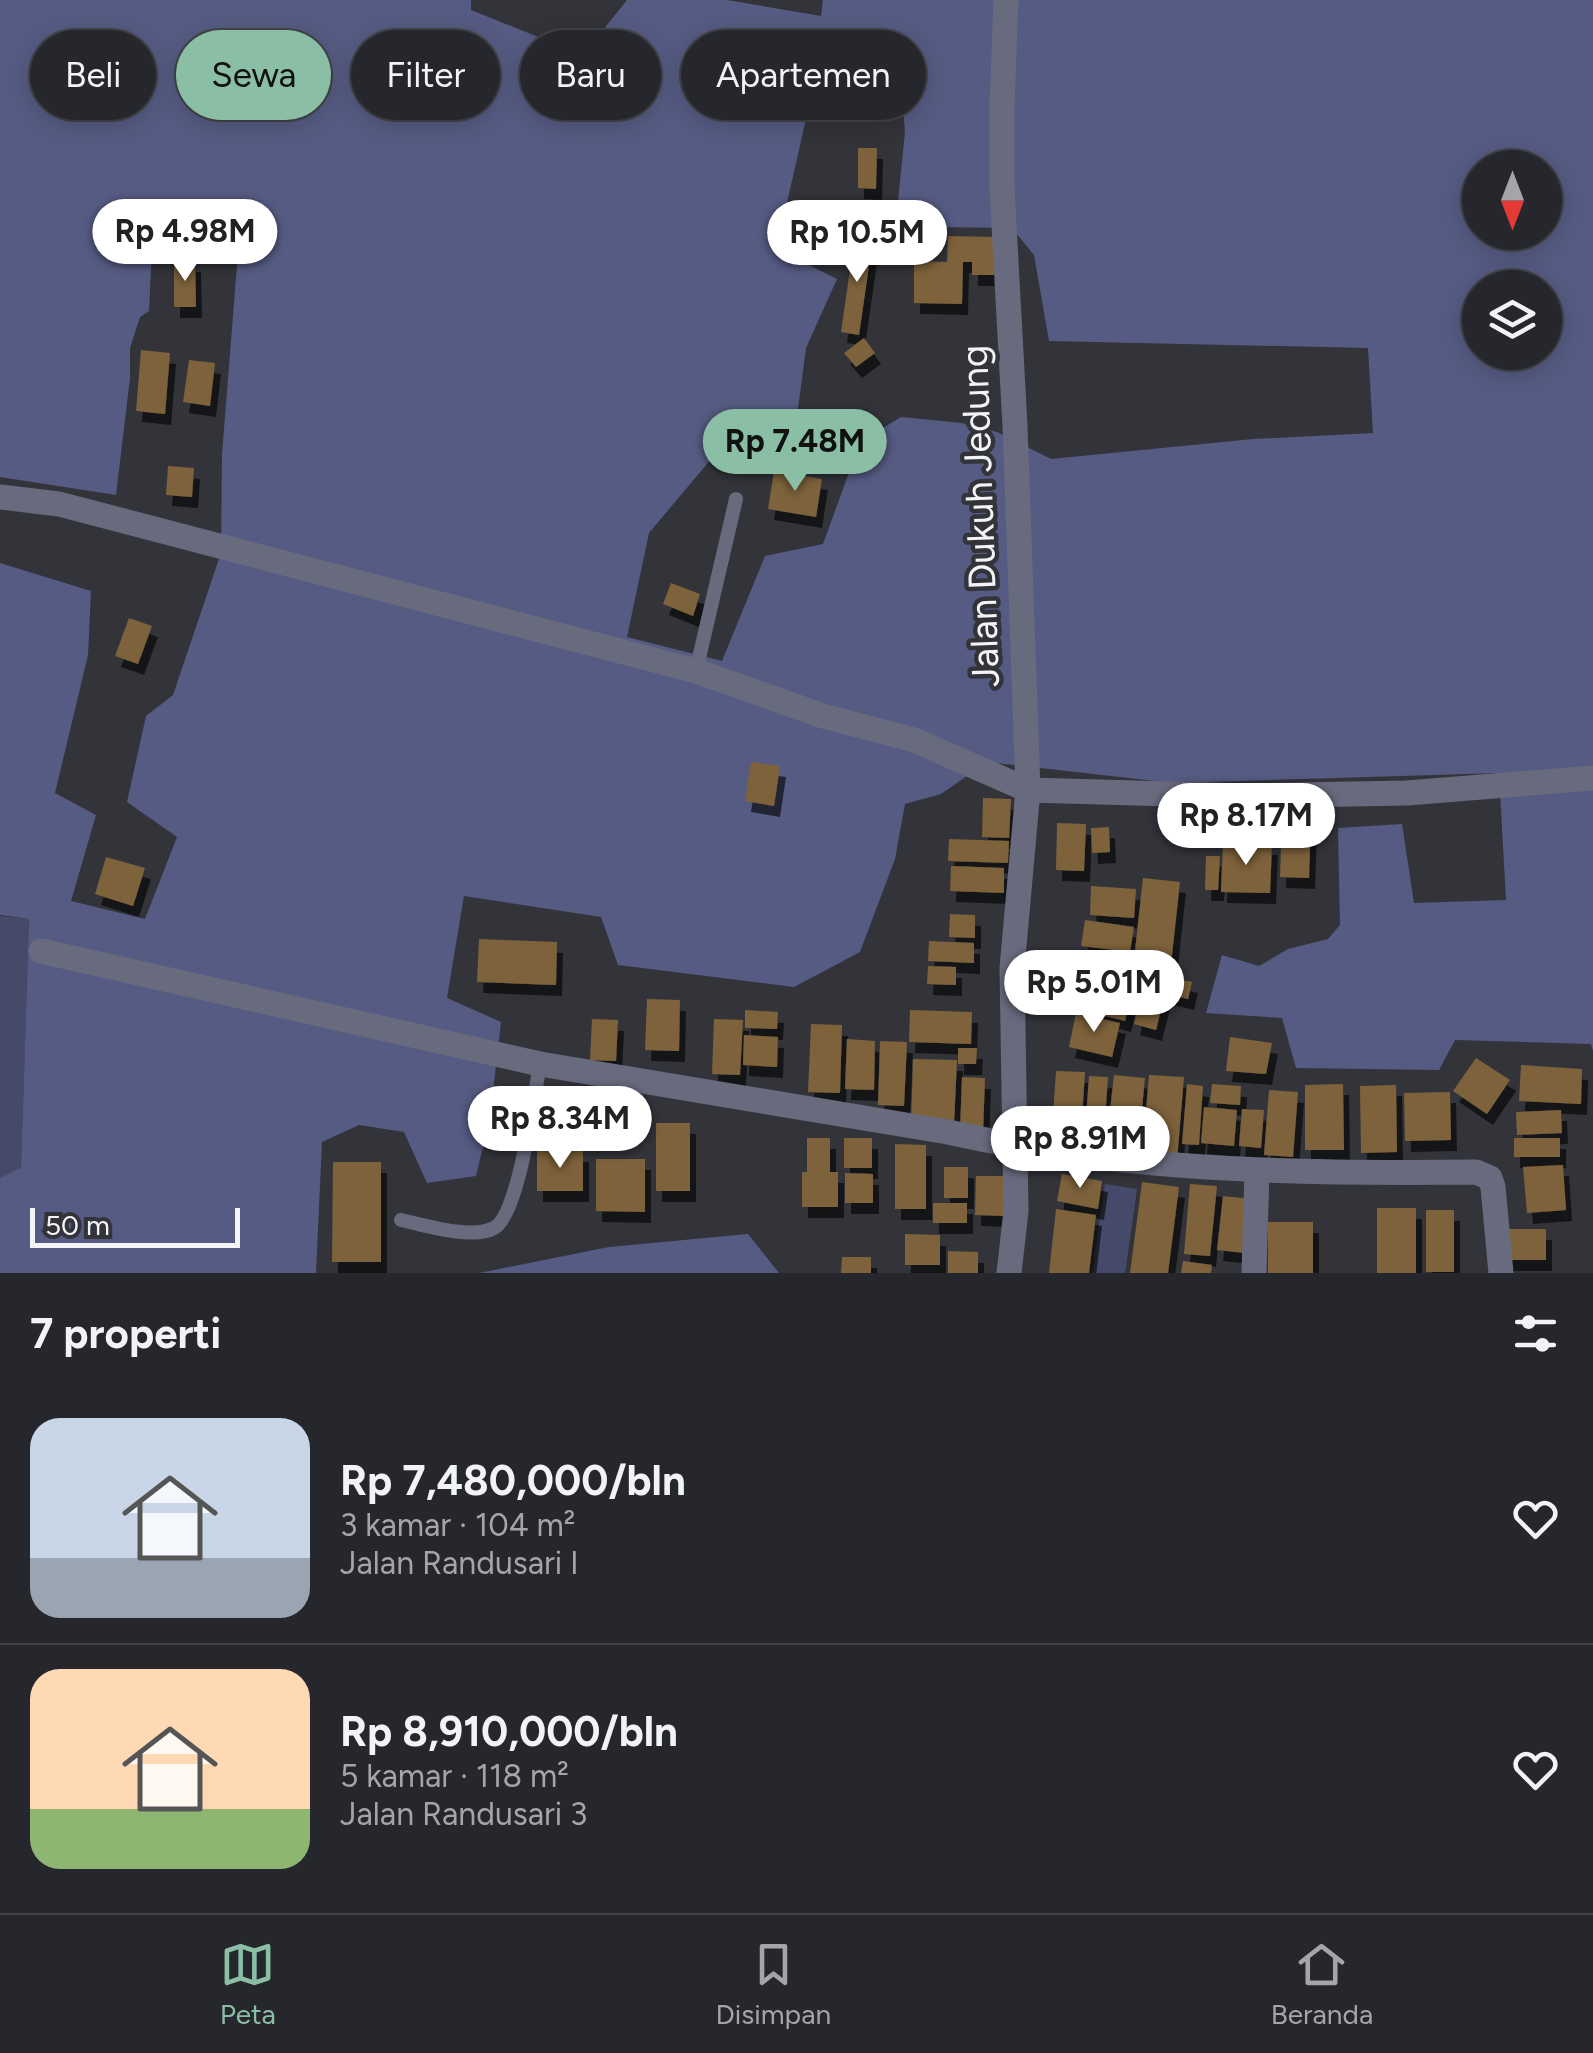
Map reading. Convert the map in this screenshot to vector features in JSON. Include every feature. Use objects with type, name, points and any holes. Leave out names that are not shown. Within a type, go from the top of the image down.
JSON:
[{"type":"street","name":"Jalan Dukuh Jedung","points":[[1006,0],[1002,188],[1028,790],[1012,968],[1016,1211],[1009,1273]]},
{"type":"street","points":[[0,496],[59,504],[696,671],[823,716],[914,740],[1028,790],[1280,796],[1407,793],[1593,778]]},
{"type":"street","points":[[41,951],[540,1064],[948,1132],[1015,1147],[1161,1165],[1256,1171],[1476,1172],[1490,1178],[1493,1187],[1500,1273]]},
{"type":"street","points":[[1254,1273],[1256,1171]]},
{"type":"lane","points":[[696,671],[736,499]]},
{"type":"lane","points":[[401,1220],[460,1232],[480,1232],[492,1230],[503,1220],[515,1193],[540,1064]]},
{"type":"shaded area","points":[[0,0],[471,0],[471,10],[521,30],[520,120],[661,120],[661,30],[603,30],[627,0],[727,0],[821,16],[823,0],[1593,0],[1593,1051],[1591,1044],[1455,1040],[1439,1070],[1296,1068],[1282,1018],[1206,1013],[1222,955],[1259,966],[1288,949],[1328,939],[1340,925],[1338,828],[1402,824],[1414,903],[1506,900],[1499,773],[1173,783],[987,762],[941,794],[905,804],[895,859],[860,952],[794,987],[618,965],[601,917],[464,896],[447,998],[501,1022],[490,1117],[476,1176],[427,1183],[404,1132],[359,1125],[322,1142],[316,1273],[0,1273],[0,1178],[21,1168],[29,919],[0,915],[0,563],[91,591],[88,655],[55,793],[96,815],[71,901],[145,919],[177,837],[127,802],[146,716],[173,695],[221,553],[222,454],[238,253],[176,238],[152,248],[149,311],[140,317],[130,348],[116,495],[0,477]],"holes":[[[681,30],[926,30],[926,120],[904,120],[897,211],[933,227],[1012,228],[1034,255],[1049,341],[1368,348],[1373,433],[1253,439],[1051,459],[997,432],[961,423],[901,417],[860,442],[823,544],[765,556],[722,661],[627,637],[649,533],[717,452],[797,416],[806,348],[837,279],[801,261],[786,207],[806,120],[681,120]]]},
{"type":"shaded area","points":[[0,916],[29,919],[21,1169],[0,1178]]},
{"type":"shaded area","points":[[1105,1184],[1137,1189],[1125,1273],[1092,1273]]},
{"type":"shaded area","points":[[748,1234],[779,1273],[479,1273],[609,1247]]},
{"type":"building","points":[[858,148],[877,148],[876,189],[858,188]]},
{"type":"building","points":[[855,235],[873,238],[859,335],[841,332]]},
{"type":"building","points":[[948,236],[994,237],[994,275],[972,275],[972,262],[963,262],[962,304],[914,303],[914,261],[947,262]]},
{"type":"building","points":[[174,261],[195,261],[196,307],[174,307]]},
{"type":"building","points":[[864,338],[875,353],[856,367],[844,353]]},
{"type":"building","points":[[141,350],[170,353],[165,414],[136,411]]},
{"type":"building","points":[[189,360],[215,363],[210,406],[183,402]]},
{"type":"building","points":[[168,466],[194,468],[192,497],[166,495]]},
{"type":"building","points":[[774,471],[822,479],[816,517],[768,509]]},
{"type":"building","points":[[671,583],[700,594],[693,616],[663,604]]},
{"type":"building","points":[[129,618],[152,626],[138,664],[115,656]]},
{"type":"building","points":[[751,762],[780,766],[774,806],[745,801]]},
{"type":"building","points":[[983,798],[1011,799],[1009,838],[982,837]]},
{"type":"building","points":[[1282,817],[1311,818],[1309,878],[1280,877]]},
{"type":"building","points":[[1057,823],[1086,824],[1084,871],[1056,870]]},
{"type":"building","points":[[1109,827],[1110,852],[1092,853],[1091,828]]},
{"type":"building","points":[[949,839],[1009,841],[1008,863],[948,861]]},
{"type":"building","points":[[1223,842],[1272,844],[1270,893],[1221,892]]},
{"type":"building","points":[[1206,856],[1220,856],[1218,890],[1205,890]]},
{"type":"building","points":[[106,857],[145,868],[133,906],[95,894]]},
{"type":"building","points":[[951,866],[1004,868],[1004,893],[950,891]]},
{"type":"building","points":[[1143,878],[1180,882],[1171,964],[1134,960]]},
{"type":"building","points":[[1091,886],[1136,889],[1134,918],[1090,915]]},
{"type":"building","points":[[950,914],[975,915],[975,938],[949,937]]},
{"type":"building","points":[[1085,920],[1134,927],[1130,952],[1081,946]]},
{"type":"building","points":[[479,939],[557,942],[556,985],[477,982]]},
{"type":"building","points":[[929,941],[974,943],[974,963],[928,961]]},
{"type":"building","points":[[1083,953],[1145,968],[1137,1000],[1076,985]]},
{"type":"building","points":[[928,966],[956,967],[956,985],[927,984]]},
{"type":"building","points":[[1166,976],[1192,982],[1188,999],[1163,993]]},
{"type":"building","points":[[1081,993],[1129,1005],[1125,1021],[1077,1009]]},
{"type":"building","points":[[1141,993],[1164,998],[1156,1030],[1134,1024]]},
{"type":"building","points":[[647,999],[680,1000],[679,1051],[645,1050]]},
{"type":"building","points":[[745,1010],[778,1012],[777,1029],[745,1028]]},
{"type":"building","points":[[910,1010],[972,1012],[971,1044],[909,1042]]},
{"type":"building","points":[[1076,1013],[1120,1023],[1112,1057],[1069,1047]]},
{"type":"building","points":[[592,1019],[618,1020],[616,1061],[590,1060]]},
{"type":"building","points":[[714,1019],[743,1020],[740,1075],[712,1074]]},
{"type":"building","points":[[811,1024],[842,1025],[840,1093],[808,1092]]},
{"type":"building","points":[[744,1035],[778,1037],[777,1067],[743,1065]]},
{"type":"building","points":[[1230,1037],[1272,1043],[1266,1074],[1226,1071]]},
{"type":"building","points":[[847,1039],[875,1041],[874,1090],[845,1089]]},
{"type":"building","points":[[880,1041],[907,1042],[904,1106],[878,1105]]},
{"type":"building","points":[[958,1048],[977,1048],[976,1064],[958,1064]]},
{"type":"building","points":[[1476,1058],[1510,1080],[1487,1114],[1453,1091]]},
{"type":"building","points":[[913,1059],[957,1060],[954,1124],[911,1123]]},
{"type":"building","points":[[1521,1065],[1582,1069],[1581,1104],[1519,1101]]},
{"type":"building","points":[[1056,1071],[1085,1072],[1082,1118],[1053,1116]]},
{"type":"building","points":[[1114,1075],[1145,1078],[1138,1149],[1106,1146]]},
{"type":"building","points":[[1149,1075],[1184,1077],[1177,1160],[1142,1157]]},
{"type":"building","points":[[1089,1076],[1108,1077],[1104,1135],[1085,1133]]},
{"type":"building","points":[[962,1077],[985,1078],[983,1133],[960,1132]]},
{"type":"building","points":[[1187,1084],[1203,1086],[1199,1145],[1182,1144]]},
{"type":"building","points":[[1212,1084],[1241,1086],[1240,1105],[1210,1103]]},
{"type":"building","points":[[1343,1084],[1344,1150],[1305,1150],[1305,1085]]},
{"type":"building","points":[[1396,1085],[1397,1152],[1361,1153],[1360,1086]]},
{"type":"building","points":[[1269,1090],[1298,1092],[1293,1157],[1264,1155]]},
{"type":"building","points":[[1450,1092],[1451,1140],[1405,1141],[1404,1093]]},
{"type":"building","points":[[573,1103],[614,1103],[614,1139],[573,1138]]},
{"type":"building","points":[[1204,1107],[1237,1110],[1234,1146],[1201,1143]]},
{"type":"building","points":[[1242,1109],[1264,1110],[1261,1148],[1239,1146]]},
{"type":"building","points":[[1561,1110],[1562,1133],[1517,1135],[1516,1112]]},
{"type":"building","points":[[656,1123],[690,1123],[690,1191],[656,1191]]},
{"type":"building","points":[[807,1138],[830,1138],[830,1172],[838,1172],[838,1207],[802,1207]]},
{"type":"building","points":[[844,1138],[872,1138],[872,1168],[844,1168]]},
{"type":"building","points":[[1514,1138],[1560,1138],[1560,1157],[1514,1157]]},
{"type":"building","points":[[895,1144],[926,1145],[926,1209],[895,1209]]},
{"type":"building","points":[[537,1150],[583,1151],[583,1191],[537,1191]]},
{"type":"building","points":[[596,1159],[645,1159],[645,1212],[596,1211]]},
{"type":"building","points":[[333,1162],[381,1162],[381,1262],[332,1262]]},
{"type":"building","points":[[1563,1165],[1566,1210],[1527,1213],[1523,1167]]},
{"type":"building","points":[[944,1167],[968,1167],[968,1198],[944,1198]]},
{"type":"building","points":[[845,1173],[873,1174],[873,1203],[845,1203]]},
{"type":"building","points":[[1062,1174],[1102,1181],[1098,1209],[1057,1201]]},
{"type":"building","points":[[976,1176],[1005,1176],[1005,1216],[975,1215]]},
{"type":"building","points":[[1142,1182],[1179,1187],[1168,1273],[1130,1273]]},
{"type":"building","points":[[1190,1184],[1217,1186],[1210,1256],[1184,1254]]},
{"type":"building","points":[[1223,1196],[1251,1199],[1245,1253],[1217,1250]]},
{"type":"building","points":[[933,1203],[967,1203],[967,1223],[933,1223]]},
{"type":"building","points":[[1377,1208],[1416,1208],[1416,1273],[1377,1273]]},
{"type":"building","points":[[1056,1209],[1096,1215],[1089,1273],[1049,1273]]},
{"type":"building","points":[[1426,1210],[1454,1210],[1454,1272],[1426,1272]]},
{"type":"building","points":[[1268,1222],[1313,1222],[1313,1273],[1268,1273]]},
{"type":"building","points":[[1503,1229],[1546,1229],[1546,1260],[1503,1260]]},
{"type":"building","points":[[905,1234],[940,1235],[940,1265],[905,1265]]},
{"type":"building","points":[[948,1251],[978,1252],[978,1273],[948,1273]]},
{"type":"building","points":[[842,1257],[871,1257],[871,1273],[841,1273]]},
{"type":"building","points":[[1183,1261],[1212,1265],[1211,1273],[1181,1273]]}]
